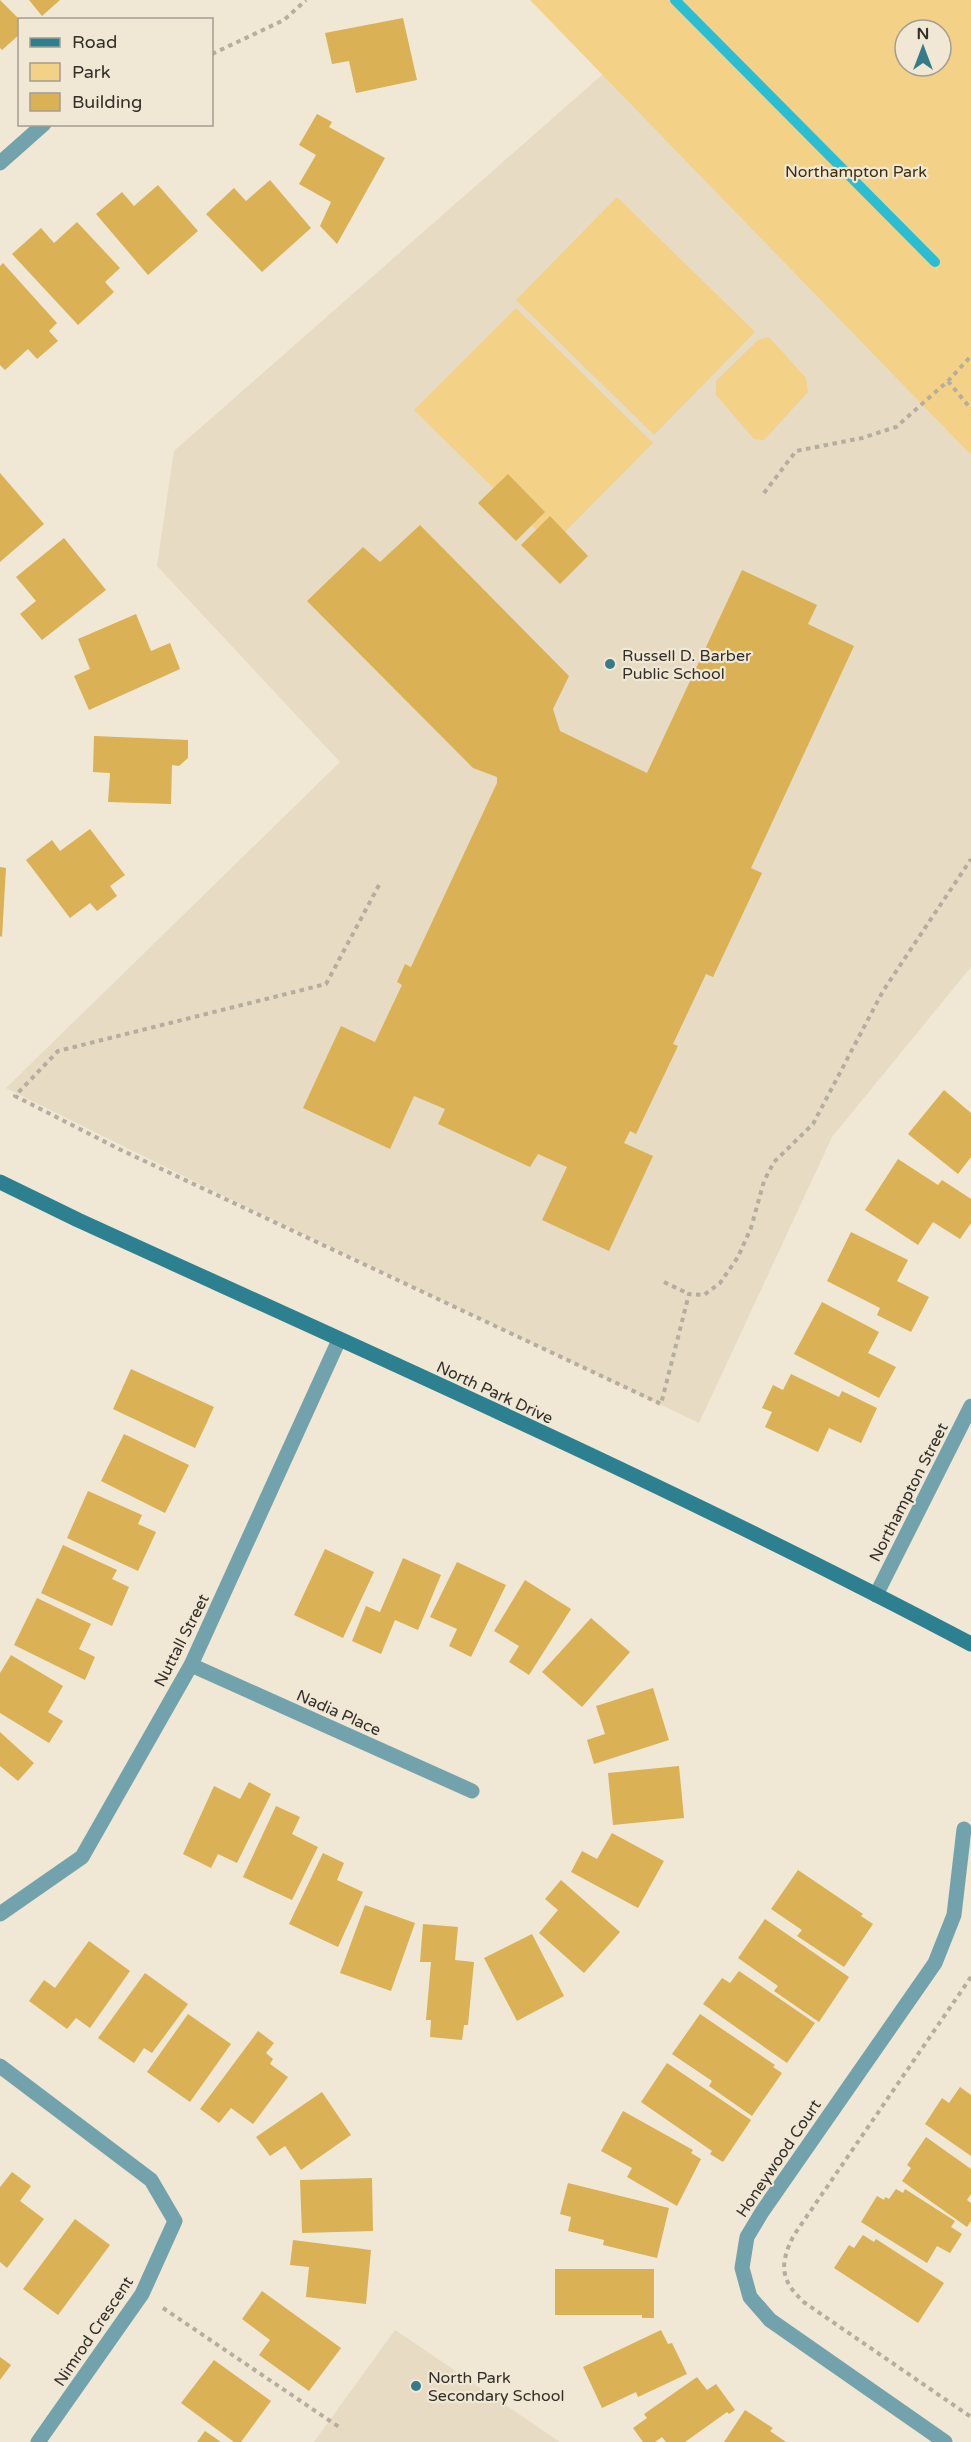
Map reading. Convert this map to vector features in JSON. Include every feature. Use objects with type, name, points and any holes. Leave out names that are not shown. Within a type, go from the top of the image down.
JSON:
[{"type":"main road","name":"North Park Drive","points":[[0,1182],[606,1463],[971,1644]]},
{"type":"street","points":[[0,163],[42,126]]},
{"type":"street","name":"Nuttall Street","points":[[0,1914],[82,1857],[191,1665],[339,1340]]},
{"type":"street","name":"Northampton Street","points":[[876,1595],[971,1406]]},
{"type":"street","name":"Nadia Place","points":[[191,1665],[472,1791]]},
{"type":"street","name":"Honeywood Court","points":[[945,2442],[770,2320],[750,2297],[742,2268],[747,2237],[752,2229],[935,1963],[954,1915],[964,1829]]},
{"type":"street","name":"Nimrod Crescent","points":[[0,2066],[151,2180],[175,2221],[142,2294],[38,2442]]},
{"type":"path","points":[[213,54],[284,20],[306,0]]},
{"type":"path","points":[[764,493],[796,451],[862,438],[896,427],[948,381],[971,356]]},
{"type":"path","points":[[948,381],[971,409]]},
{"type":"path","points":[[664,1282],[688,1294],[704,1295],[720,1283],[738,1257],[751,1228],[765,1181],[774,1162],[813,1124],[883,990],[971,859]]},
{"type":"path","points":[[379,885],[326,984],[58,1051],[15,1096],[119,1149],[661,1404],[688,1294]]},
{"type":"path","points":[[971,1977],[794,2235],[784,2255],[784,2273],[791,2291],[805,2303],[971,2417]]},
{"type":"path","points":[[142,2294],[342,2429]]},
{"type":"shaded area","name":"Russell D. Barber Public School","points":[[603,74],[971,455],[971,967],[832,1137],[699,1423],[228,1198],[6,1088],[340,762],[157,566],[174,451]]},
{"type":"shaded area","name":"North Park Secondary School","points":[[395,2330],[560,2442],[314,2442]]},
{"type":"green space","name":"Northampton Park","points":[[530,0],[971,0],[971,455]]},
{"type":"green space","points":[[617,197],[755,332],[654,435],[516,300]]},
{"type":"green space","points":[[516,308],[653,443],[552,545],[414,410]]},
{"type":"green space","points":[[769,337],[806,378],[808,392],[764,440],[754,439],[716,395],[716,381],[758,340]]},
{"type":"building","points":[[0,0],[18,18],[18,36],[2,50],[0,48]]},
{"type":"building","points":[[29,0],[60,0],[42,16]]},
{"type":"building","points":[[403,18],[417,80],[356,93],[349,61],[332,64],[325,33]]},
{"type":"building","points":[[317,114],[332,122],[329,127],[385,158],[337,244],[320,226],[331,202],[299,184],[316,155],[299,145]]},
{"type":"building","points":[[270,180],[311,228],[262,272],[206,214],[234,188],[246,201]]},
{"type":"building","points":[[158,185],[198,231],[148,275],[96,214],[122,192],[134,206]]},
{"type":"building","points":[[77,222],[120,268],[105,282],[114,292],[78,325],[12,254],[41,228],[54,243]]},
{"type":"building","points":[[3,263],[57,323],[49,331],[58,341],[37,359],[28,349],[5,370],[0,365],[0,266]]},
{"type":"building","points":[[0,473],[44,524],[0,562]]},
{"type":"building","points":[[508,474],[545,512],[516,541],[478,503]]},
{"type":"building","points":[[550,516],[588,556],[560,584],[521,545]]},
{"type":"building","points":[[420,525],[569,676],[553,709],[560,731],[647,773],[742,570],[817,605],[808,624],[854,646],[751,868],[762,873],[713,977],[706,974],[673,1044],[678,1046],[636,1134],[630,1131],[624,1143],[653,1156],[609,1251],[542,1220],[567,1167],[538,1154],[530,1167],[438,1124],[445,1109],[414,1096],[390,1149],[303,1108],[341,1026],[375,1042],[402,985],[397,982],[405,964],[411,967],[497,783],[497,777],[473,768],[307,601],[363,547],[380,562]]},
{"type":"building","points":[[64,538],[106,590],[42,640],[20,614],[36,601],[16,577]]},
{"type":"building","points":[[136,614],[151,651],[170,643],[180,669],[89,710],[74,676],[90,669],[78,639]]},
{"type":"building","points":[[94,736],[188,740],[188,758],[179,766],[172,765],[171,804],[108,802],[110,773],[93,772]]},
{"type":"building","points":[[90,829],[125,875],[110,886],[117,896],[97,911],[90,903],[70,918],[26,860],[52,840],[60,851]]},
{"type":"building","points":[[0,867],[6,868],[2,937],[0,936]]},
{"type":"building","points":[[944,1090],[971,1113],[971,1157],[958,1174],[908,1134]]},
{"type":"building","points":[[898,1159],[938,1185],[942,1180],[971,1199],[971,1223],[960,1239],[933,1222],[918,1245],[865,1210]]},
{"type":"building","points":[[851,1232],[908,1260],[897,1281],[929,1297],[911,1332],[877,1315],[880,1308],[827,1281]]},
{"type":"building","points":[[822,1302],[879,1332],[868,1353],[896,1367],[879,1398],[794,1354]]},
{"type":"building","points":[[131,1369],[214,1407],[195,1448],[113,1409]]},
{"type":"building","points":[[791,1374],[839,1397],[842,1391],[877,1408],[861,1443],[829,1428],[818,1452],[765,1427],[772,1412],[762,1408],[773,1385],[783,1390]]},
{"type":"building","points":[[124,1434],[189,1465],[165,1513],[101,1481]]},
{"type":"building","points":[[88,1491],[142,1515],[138,1524],[156,1532],[138,1571],[67,1538]]},
{"type":"building","points":[[63,1545],[117,1570],[112,1579],[129,1587],[112,1626],[41,1593]]},
{"type":"building","points":[[325,1549],[374,1572],[343,1638],[294,1615]]},
{"type":"building","points":[[403,1558],[441,1575],[418,1630],[395,1620],[381,1654],[352,1641],[366,1606],[380,1612]]},
{"type":"building","points":[[457,1562],[506,1585],[471,1657],[449,1646],[457,1629],[430,1617]]},
{"type":"building","points":[[525,1580],[571,1609],[529,1675],[509,1662],[519,1646],[494,1631]]},
{"type":"building","points":[[37,1598],[91,1624],[79,1649],[95,1657],[85,1680],[14,1645]]},
{"type":"building","points":[[591,1618],[630,1652],[582,1707],[542,1672]]},
{"type":"building","points":[[11,1655],[63,1686],[48,1712],[63,1721],[49,1743],[0,1713],[0,1673]]},
{"type":"building","points":[[653,1688],[669,1740],[594,1764],[587,1740],[605,1734],[596,1706]]},
{"type":"building","points":[[0,1732],[34,1763],[18,1781],[0,1766]]},
{"type":"building","points":[[679,1766],[684,1818],[613,1825],[608,1773]]},
{"type":"building","points":[[249,1782],[271,1794],[237,1863],[218,1854],[211,1868],[183,1854],[214,1786],[240,1799]]},
{"type":"building","points":[[276,1806],[300,1817],[292,1834],[318,1847],[292,1900],[243,1877]]},
{"type":"building","points":[[612,1833],[664,1861],[638,1908],[571,1872],[582,1851],[597,1859]]},
{"type":"building","points":[[323,1853],[344,1863],[337,1880],[363,1892],[338,1947],[289,1924]]},
{"type":"building","points":[[798,1870],[863,1914],[861,1916],[873,1924],[844,1967],[797,1936],[802,1930],[771,1909]]},
{"type":"building","points":[[561,1880],[620,1932],[584,1973],[539,1933],[558,1910],[545,1899]]},
{"type":"building","points":[[365,1905],[415,1923],[391,1991],[340,1973]]},
{"type":"building","points":[[765,1919],[849,1977],[819,2022],[774,1991],[778,1986],[738,1958]]},
{"type":"building","points":[[423,1924],[458,1927],[455,1960],[474,1962],[468,2025],[464,2025],[462,2040],[430,2037],[431,2020],[426,2020],[431,1962],[420,1962]]},
{"type":"building","points":[[532,1934],[564,1996],[517,2021],[484,1958]]},
{"type":"building","points":[[89,1941],[130,1971],[90,2028],[76,2018],[67,2029],[29,2001],[44,1980],[55,1988]]},
{"type":"building","points":[[739,1971],[815,2023],[787,2063],[703,2004],[722,1978],[730,1983]]},
{"type":"building","points":[[145,1973],[188,2004],[152,2053],[144,2048],[134,2063],[98,2038]]},
{"type":"building","points":[[188,2014],[231,2044],[190,2102],[147,2072]]},
{"type":"building","points":[[700,2014],[775,2065],[773,2067],[782,2073],[752,2116],[709,2086],[712,2081],[672,2054]]},
{"type":"building","points":[[258,2031],[274,2043],[266,2053],[273,2059],[270,2064],[288,2077],[253,2124],[231,2108],[219,2123],[200,2109]]},
{"type":"building","points":[[667,2063],[751,2120],[723,2162],[710,2154],[712,2151],[641,2102]]},
{"type":"building","points":[[960,2087],[971,2095],[971,2156],[925,2124],[942,2098],[949,2103]]},
{"type":"building","points":[[322,2092],[351,2135],[301,2170],[285,2146],[270,2156],[256,2137]]},
{"type":"building","points":[[623,2111],[693,2150],[691,2153],[701,2159],[677,2206],[627,2177],[632,2168],[601,2151]]},
{"type":"building","points":[[926,2137],[971,2169],[971,2194],[967,2200],[971,2203],[971,2221],[967,2227],[902,2181],[911,2168],[907,2165]]},
{"type":"building","points":[[12,2172],[31,2186],[20,2201],[44,2219],[7,2268],[0,2262],[0,2187]]},
{"type":"building","points":[[372,2178],[373,2231],[302,2233],[300,2180]]},
{"type":"building","points":[[568,2183],[669,2208],[657,2258],[603,2245],[604,2240],[568,2231],[571,2217],[560,2214]]},
{"type":"building","points":[[896,2189],[903,2193],[905,2189],[955,2221],[951,2227],[962,2234],[950,2253],[937,2246],[927,2263],[861,2222],[877,2196],[884,2200],[885,2197],[889,2199]]},
{"type":"building","points":[[75,2219],[110,2245],[58,2315],[23,2289]]},
{"type":"building","points":[[863,2235],[874,2242],[876,2239],[944,2283],[918,2323],[834,2268],[849,2245],[854,2248]]},
{"type":"building","points":[[293,2240],[371,2250],[366,2304],[306,2297],[309,2267],[290,2265]]},
{"type":"building","points":[[555,2269],[654,2269],[654,2318],[642,2318],[642,2315],[555,2315]]},
{"type":"building","points":[[262,2291],[341,2348],[309,2391],[259,2355],[270,2340],[242,2319]]},
{"type":"building","points":[[661,2330],[668,2344],[672,2343],[687,2374],[638,2397],[636,2392],[602,2408],[583,2367]]},
{"type":"building","points":[[0,2357],[11,2365],[0,2380]]},
{"type":"building","points":[[214,2360],[271,2401],[241,2442],[234,2442],[181,2403]]},
{"type":"building","points":[[697,2377],[707,2390],[716,2384],[735,2410],[729,2414],[727,2412],[685,2442],[666,2442],[662,2437],[655,2442],[643,2442],[633,2428],[647,2418],[644,2414]]},
{"type":"building","points":[[745,2410],[773,2428],[770,2431],[786,2442],[724,2442]]},
{"type":"building","points":[[205,2431],[221,2442],[197,2442]]},
{"type":"waterway","points":[[675,0],[935,262]]},
{"type":"place","name":"Russell D. Barber Public School","points":[[610,664]]},
{"type":"place","name":"North Park Secondary School","points":[[416,2386]]}]
